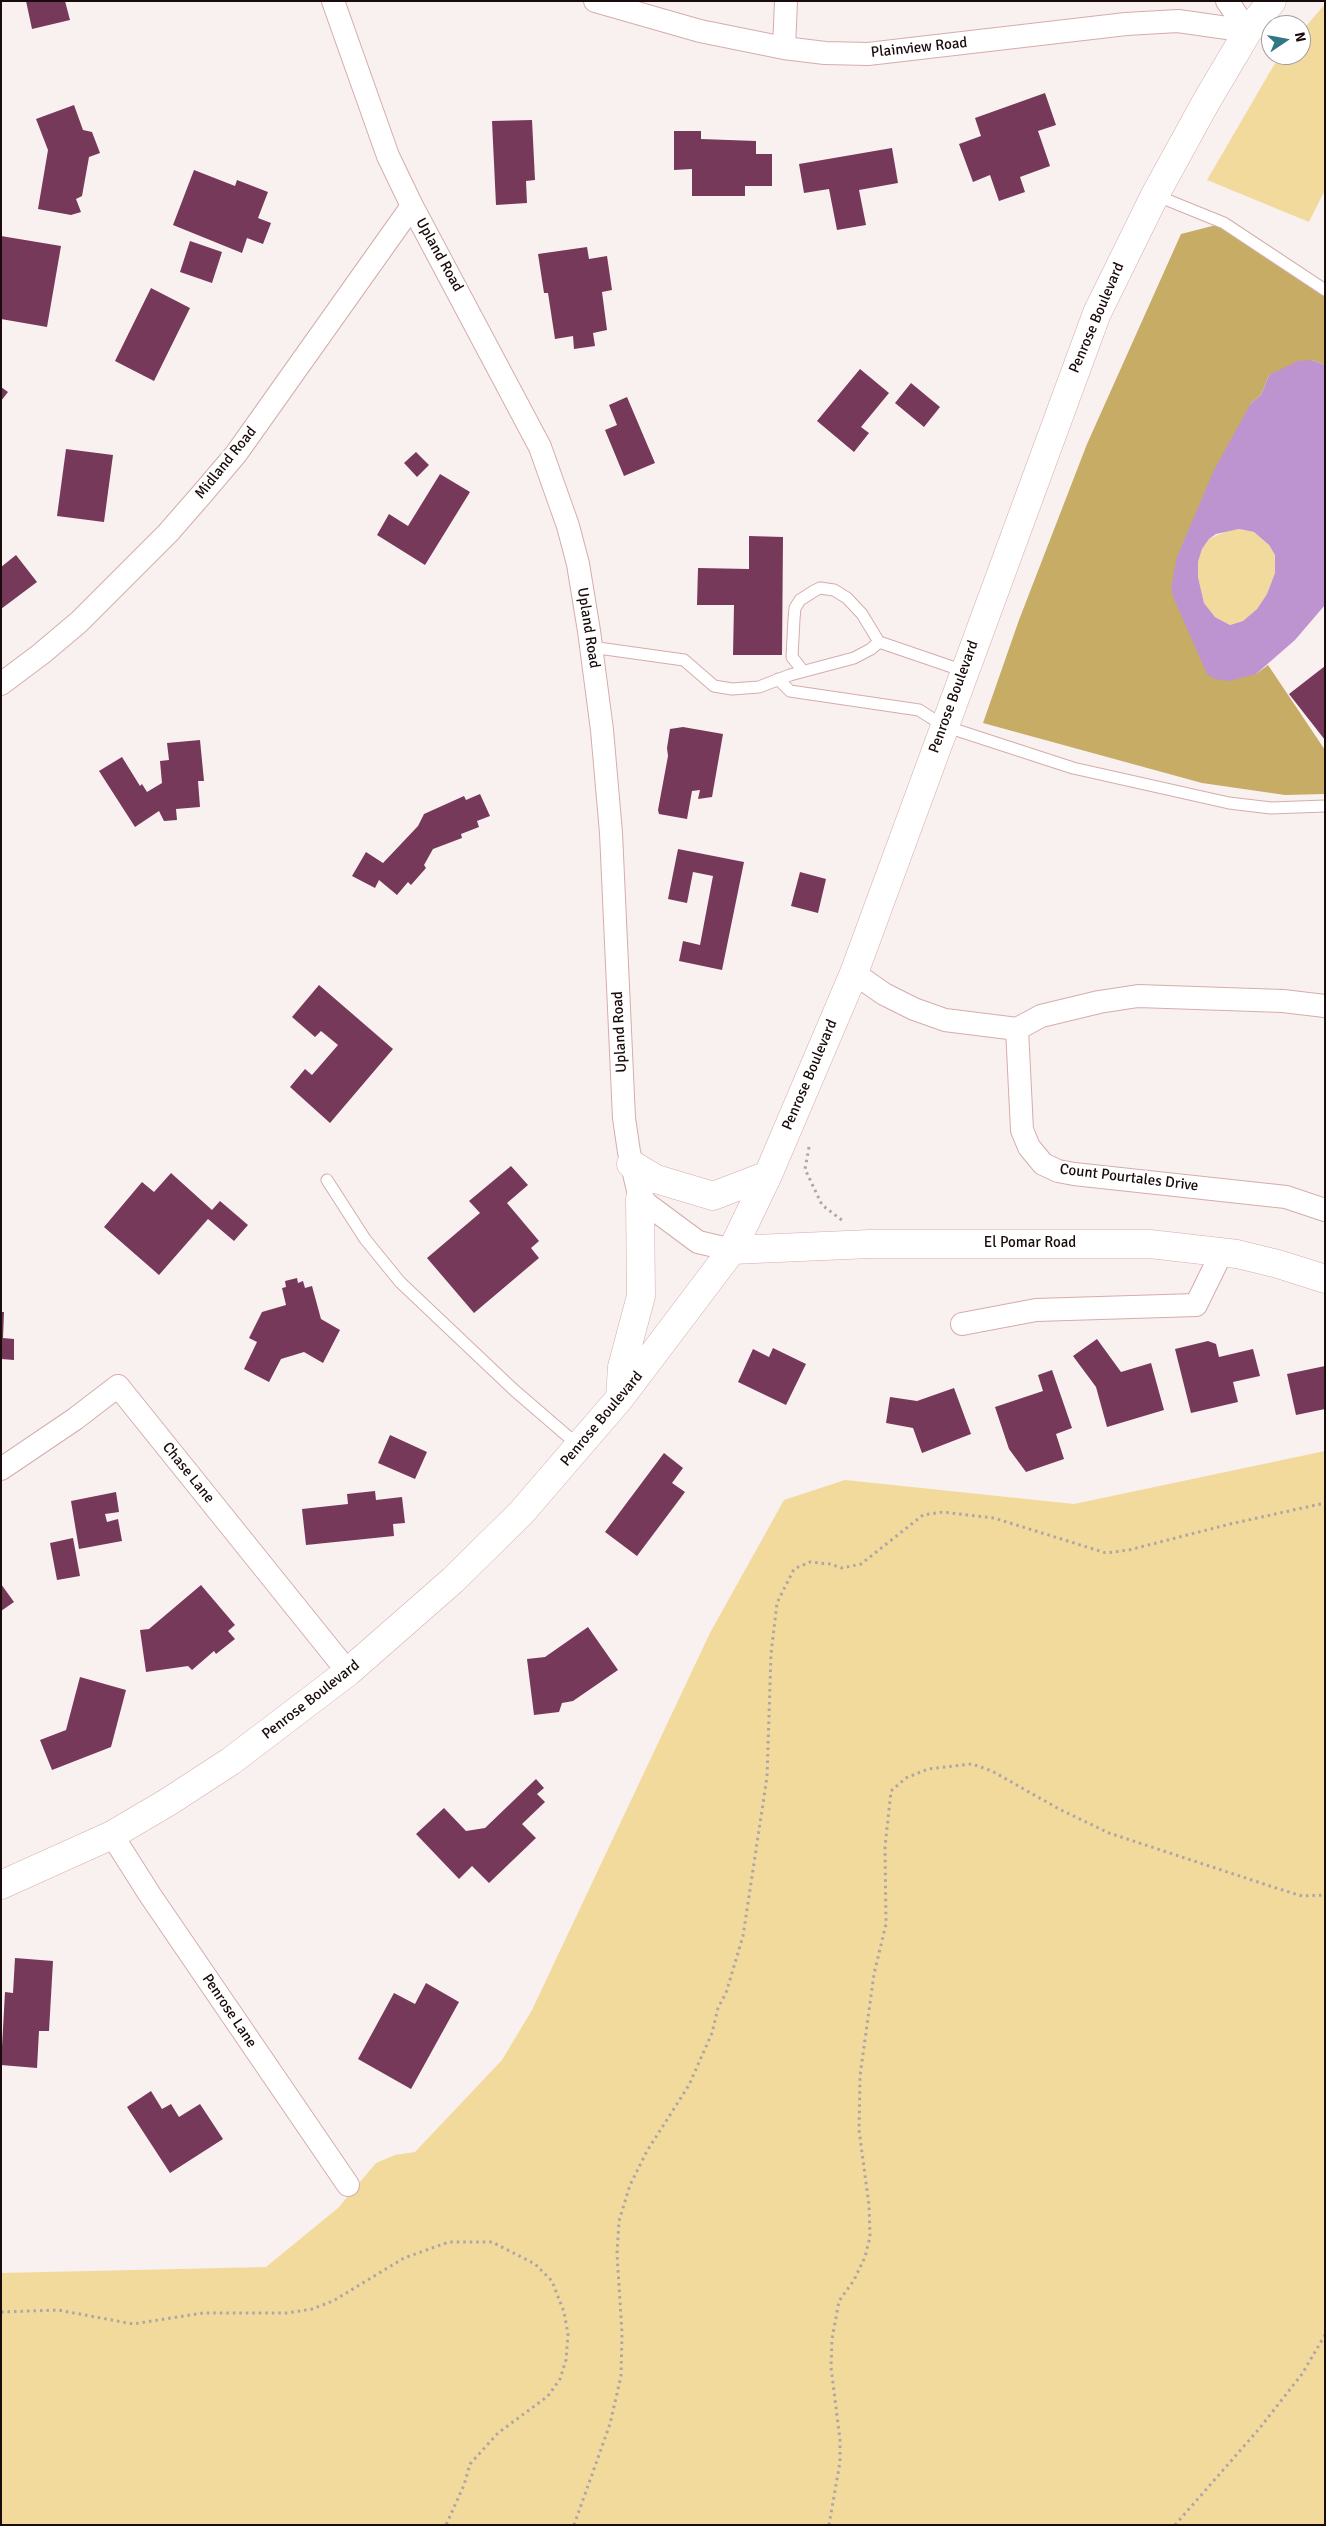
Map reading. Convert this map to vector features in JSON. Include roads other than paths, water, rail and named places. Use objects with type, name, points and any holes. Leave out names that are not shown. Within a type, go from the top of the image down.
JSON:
[{"type":"street","name":"Upland Road","points":[[333,1],[388,156],[412,206],[540,447],[568,526],[578,564],[602,730],[611,833],[624,1118],[640,1199]]},
{"type":"street","name":"Plainview Road","points":[[595,1],[700,31],[784,48],[825,53],[868,54],[1126,24],[1178,21],[1248,31]]},
{"type":"street","points":[[784,48],[786,1]]},
{"type":"street","points":[[1227,1],[1248,31]]},
{"type":"street","name":"Penrose Boulevard","points":[[1,1885],[112,1835],[168,1802],[231,1762],[348,1672],[497,1538],[580,1447],[620,1398],[732,1250],[768,1175],[854,973],[1097,313],[1155,195],[1248,31],[1272,1]]},
{"type":"street","name":"Midland Road","points":[[1,684],[42,654],[79,622],[168,533],[196,501],[236,454],[412,206]]},
{"type":"street","points":[[854,973],[884,994],[914,1009],[945,1020],[1017,1029],[1041,1016],[1100,1002],[1138,996],[1263,1000],[1325,1006]]},
{"type":"street","name":"Count Pourtales Drive","points":[[1017,1029],[1022,1130],[1029,1147],[1043,1164],[1058,1171],[1074,1174],[1286,1197],[1325,1210]]},
{"type":"street","points":[[632,1164],[656,1179],[713,1196],[768,1175]]},
{"type":"street","points":[[640,1199],[698,1242],[732,1250]]},
{"type":"street","points":[[620,1398],[622,1367],[641,1296],[640,1199]]},
{"type":"street","name":"El Pomar Road","points":[[732,1250],[870,1244],[1150,1244],[1222,1252],[1278,1264],[1325,1278]]},
{"type":"street","points":[[962,1324],[1036,1310],[1196,1305],[1222,1252]]},
{"type":"street","name":"Chase Lane","points":[[1,1469],[75,1419],[118,1386],[348,1672]]},
{"type":"street","name":"Penrose Lane","points":[[112,1835],[150,1895],[348,2185]]},
{"type":"lane","points":[[1155,195],[1224,223],[1325,290]]},
{"type":"lane","points":[[803,671],[792,657],[796,608],[800,600],[820,588],[834,590],[847,598],[862,614],[878,642],[964,671]]},
{"type":"lane","points":[[591,647],[684,660],[714,686],[748,689],[803,671],[854,658],[878,642]]},
{"type":"lane","points":[[778,679],[790,691],[919,710],[944,726],[1073,768],[1229,803],[1271,808],[1325,806]]},
{"type":"lane","points":[[327,1180],[364,1239],[400,1282],[514,1390],[580,1447]]}]
